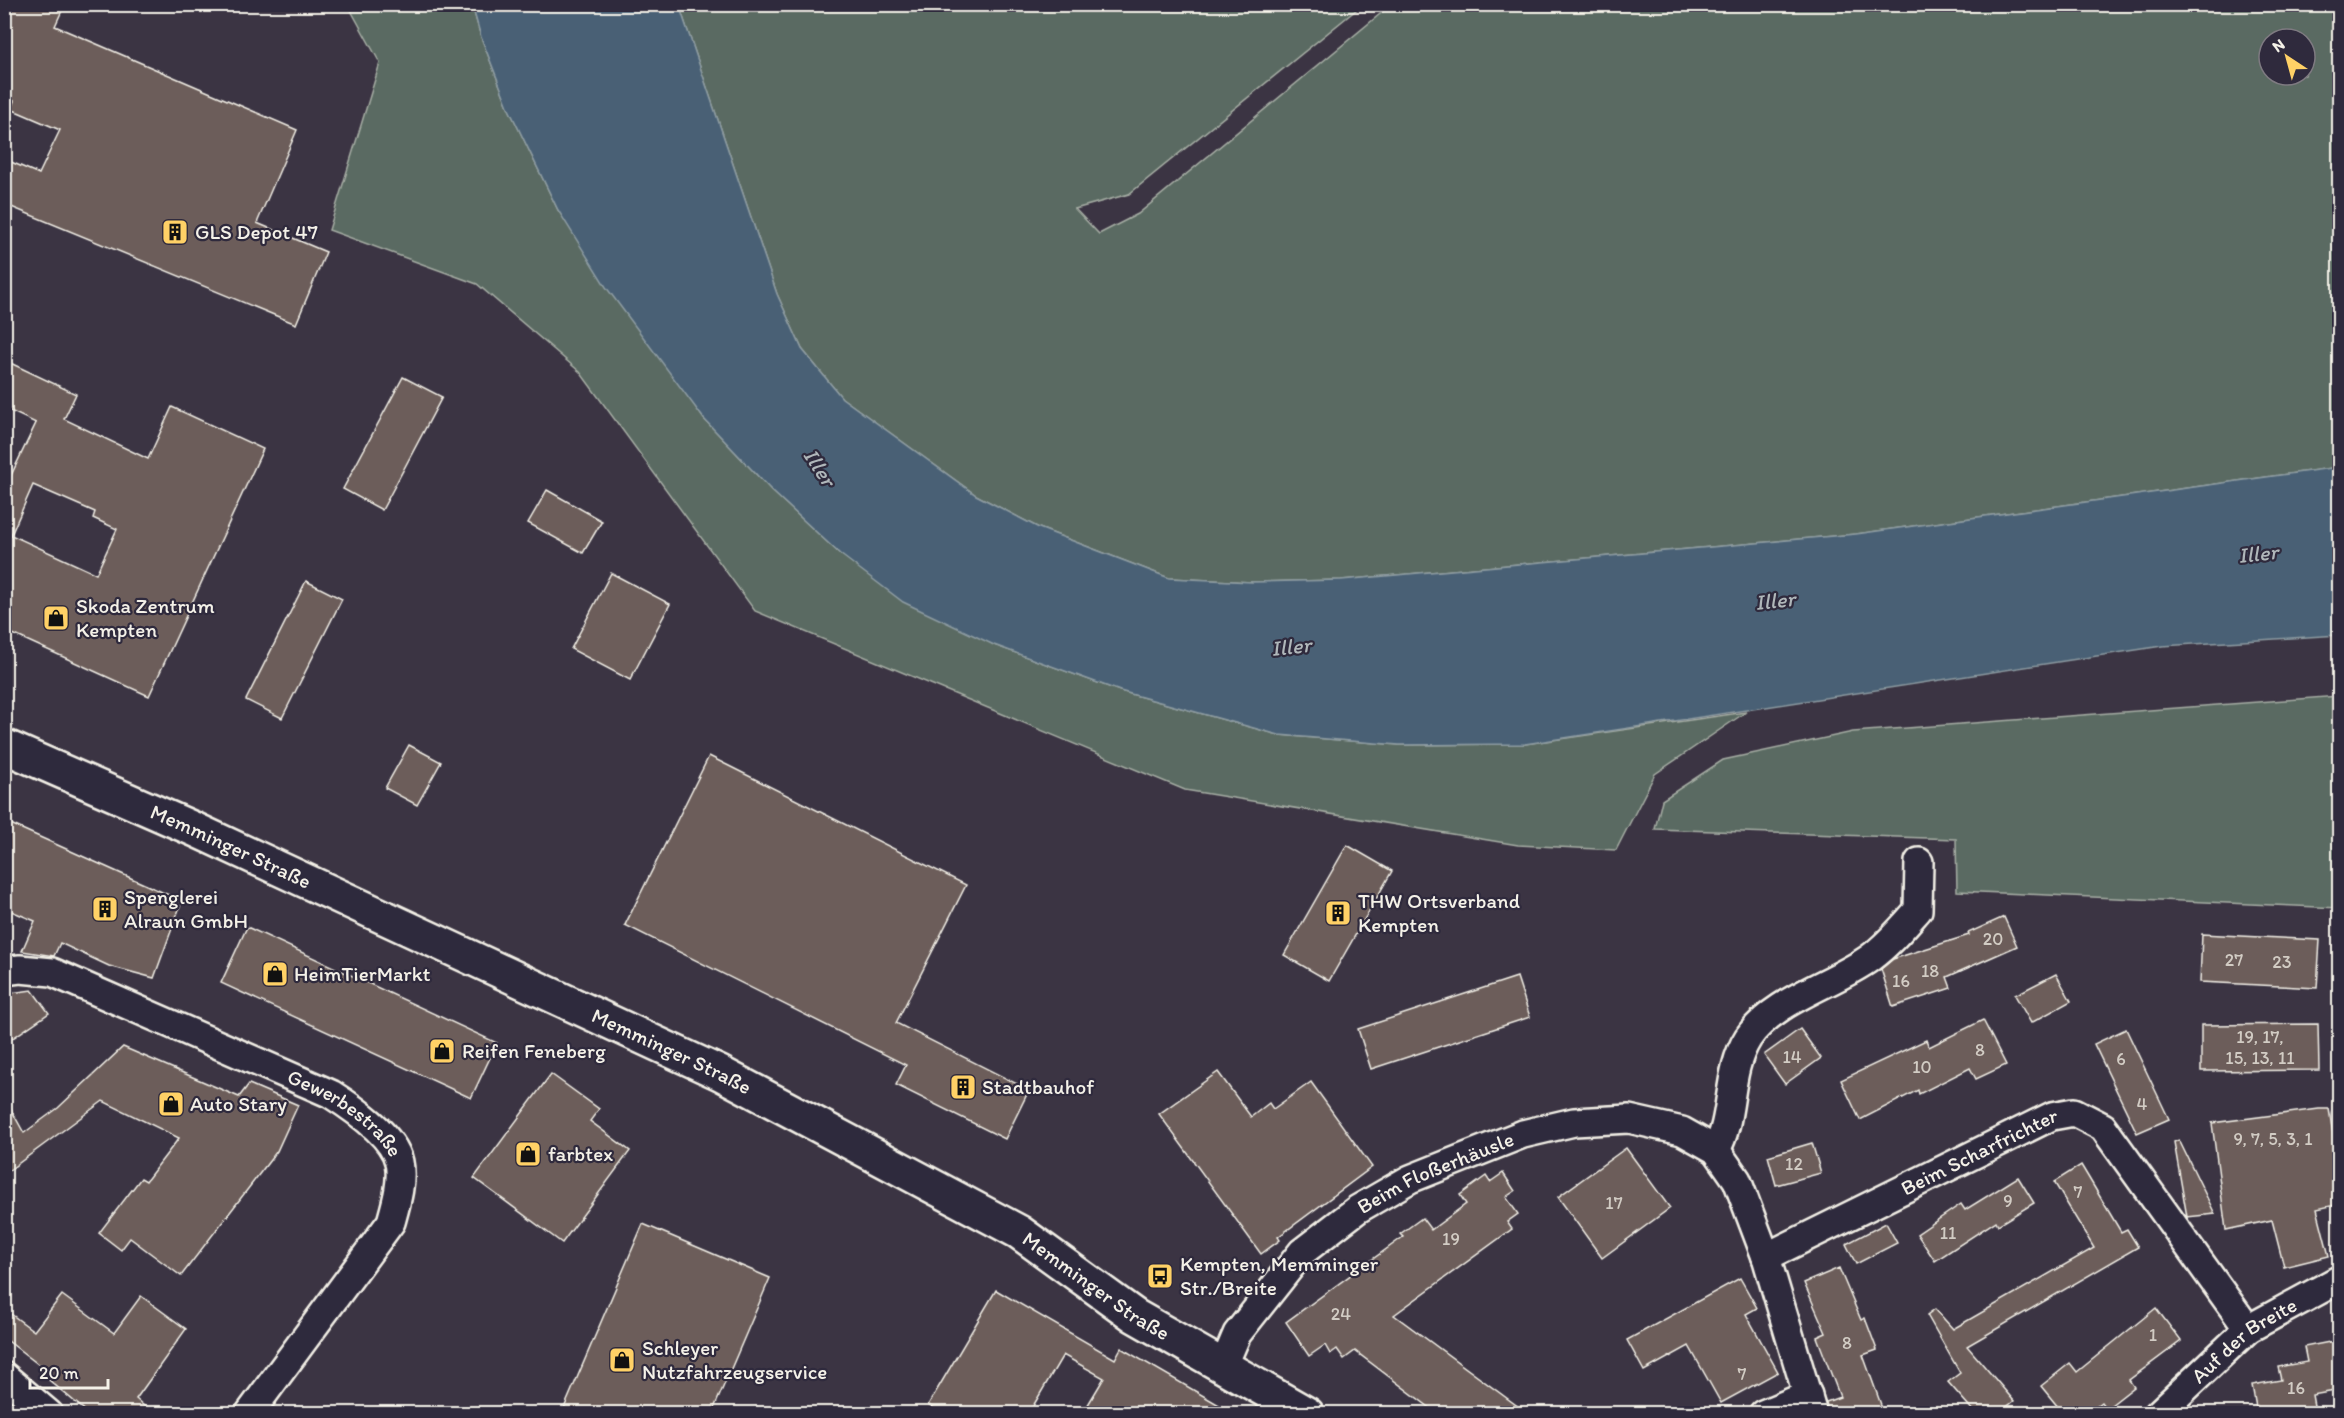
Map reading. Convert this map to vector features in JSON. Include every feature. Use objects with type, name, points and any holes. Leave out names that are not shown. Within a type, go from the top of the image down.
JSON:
[{"type":"main road","name":"Memminger Straße","points":[[4,746],[196,830],[720,1073],[1019,1232],[1135,1316],[1307,1413]]},
{"type":"street","points":[[1716,1150],[1724,1136],[1735,1065],[1749,1036],[1771,1014],[1869,958],[1894,937],[1918,910],[1919,862]]},
{"type":"street","name":"Gewerbestraße","points":[[4,971],[20,969],[52,972],[331,1094],[364,1115],[386,1139],[399,1161],[396,1202],[391,1222],[249,1413]]},
{"type":"street","name":"Beim Scharfrichter","points":[[1766,1257],[2052,1116],[2074,1112],[2103,1127],[2248,1329]]},
{"type":"street","name":"Beim Floßerhäusle","points":[[1223,1367],[1237,1334],[1302,1252],[1358,1209],[1410,1179],[1514,1136],[1574,1122],[1629,1119],[1682,1131],[1716,1150],[1737,1180],[1766,1257],[1810,1404]]},
{"type":"street","name":"Auf der Breite","points":[[2158,1413],[2248,1329],[2340,1279]]},
{"type":"street","points":[[4,1376],[49,1413]]},
{"type":"street","points":[[1763,1413],[1810,1404]]},
{"type":"green space","points":[[348,5],[472,5],[481,37],[509,109],[558,210],[704,419],[772,491],[840,554],[994,645],[1120,691],[1279,735],[1399,745],[1525,744],[1746,712],[1655,774],[1616,850],[1518,845],[1185,790],[755,611],[580,372],[477,284],[329,230],[380,63]]},
{"type":"green space","points":[[679,5],[1362,5],[1129,194],[1075,209],[1099,234],[1138,214],[1391,5],[2339,5],[2339,467],[1856,534],[1341,580],[1252,582],[1169,578],[1039,528],[976,495],[842,398],[802,349],[777,294]]},
{"type":"green space","points":[[2339,696],[2339,908],[1957,891],[1956,839],[1655,829],[1662,800],[1723,760],[1853,732]]},
{"type":"water","name":"Iller","points":[[472,5],[679,5],[777,294],[802,349],[842,398],[976,495],[1039,528],[1169,578],[1252,582],[1341,580],[1856,534],[2339,467],[2339,635],[2162,646],[1525,744],[1399,745],[1279,735],[1120,691],[994,645],[903,602],[840,554],[772,491],[704,419],[606,287],[558,210],[509,109],[481,37]]},
{"type":"building","points":[[9,4],[65,4],[55,26],[297,130],[257,223],[326,252],[296,324],[4,204],[4,159],[39,174],[60,130],[11,109],[14,101],[4,97],[4,15]]},
{"type":"building","points":[[4,360],[76,394],[64,419],[148,459],[172,407],[263,449],[149,696],[4,630],[4,490],[36,423],[4,408]],"holes":[[[33,485],[95,512],[93,518],[117,529],[96,574],[11,535]]]},
{"type":"building","points":[[403,377],[442,397],[382,510],[343,489]]},
{"type":"building","points":[[547,490],[602,521],[583,553],[528,523]]},
{"type":"building","points":[[611,573],[670,604],[630,680],[571,649]]},
{"type":"building","points":[[306,581],[342,599],[282,718],[246,700]]},
{"type":"building","points":[[409,745],[441,762],[417,805],[385,788]]},
{"type":"building","points":[[709,756],[966,885],[896,1023],[1029,1090],[1005,1139],[896,1085],[906,1065],[625,925]]},
{"type":"building","points":[[4,821],[182,901],[154,978],[109,966],[60,943],[54,956],[22,951],[35,921],[4,908]]},
{"type":"building","name":"THW Ortsverband Kempten","points":[[1347,845],[1392,871],[1329,981],[1284,955]]},
{"type":"building","points":[[2004,917],[2017,946],[1947,977],[1951,988],[1893,1007],[1881,969],[1893,959],[1969,935],[1968,933]]},
{"type":"building","points":[[247,927],[497,1043],[471,1098],[221,983]]},
{"type":"building","points":[[2202,934],[2320,940],[2317,988],[2200,982]]},
{"type":"building","points":[[2056,974],[2071,1001],[2031,1023],[2015,995]]},
{"type":"building","points":[[1517,977],[1530,1017],[1371,1069],[1358,1029]]},
{"type":"building","points":[[32,990],[49,1013],[4,1044],[4,994]]},
{"type":"building","points":[[1983,1020],[2006,1065],[1976,1079],[1970,1068],[1919,1094],[1918,1090],[1860,1120],[1841,1080],[1926,1040],[1929,1047]]},
{"type":"building","points":[[2318,1024],[2319,1070],[2201,1071],[2201,1025]]},
{"type":"building","points":[[1800,1029],[1821,1058],[1785,1084],[1764,1055]]},
{"type":"building","points":[[2126,1029],[2169,1119],[2137,1133],[2094,1044]]},
{"type":"building","points":[[123,1047],[239,1097],[249,1084],[298,1105],[277,1151],[181,1276],[130,1238],[121,1250],[99,1233],[141,1178],[146,1181],[179,1138],[103,1101],[4,1174],[4,1097],[24,1133],[58,1108]]},
{"type":"building","points":[[1218,1072],[1251,1117],[1269,1103],[1273,1109],[1311,1082],[1372,1167],[1278,1237],[1280,1240],[1261,1254],[1159,1114]]},
{"type":"building","points":[[551,1074],[599,1109],[590,1121],[630,1151],[562,1243],[474,1178]]},
{"type":"building","points":[[2329,1109],[2340,1179],[2340,1204],[2317,1209],[2329,1256],[2284,1267],[2272,1220],[2226,1230],[2212,1123]]},
{"type":"building","points":[[2179,1140],[2215,1214],[2187,1217],[2174,1142]]},
{"type":"building","points":[[1812,1143],[1821,1173],[1776,1185],[1768,1156]]},
{"type":"building","points":[[1626,1148],[1670,1208],[1602,1258],[1558,1197]]},
{"type":"building","points":[[2081,1165],[2121,1232],[2127,1229],[2138,1247],[1967,1346],[2014,1401],[1999,1413],[1975,1413],[1948,1382],[1960,1373],[1927,1315],[1935,1309],[1953,1329],[2094,1248],[2054,1182]]},
{"type":"building","points":[[1503,1173],[1515,1191],[1506,1197],[1518,1214],[1507,1222],[1512,1229],[1394,1315],[1527,1413],[1437,1413],[1355,1351],[1344,1359],[1337,1349],[1330,1354],[1325,1345],[1309,1356],[1286,1322],[1403,1237],[1400,1234],[1422,1218],[1431,1230],[1466,1204],[1460,1195],[1486,1176],[1490,1182]]},
{"type":"building","points":[[2018,1177],[2034,1203],[1998,1225],[1996,1221],[1935,1261],[1917,1234],[1961,1204],[1965,1210]]},
{"type":"building","points":[[1886,1223],[1897,1243],[1856,1264],[1846,1244]]},
{"type":"building","points":[[643,1224],[770,1278],[712,1413],[562,1413]]},
{"type":"building","points":[[1839,1268],[1861,1320],[1865,1318],[1877,1350],[1863,1355],[1884,1413],[1828,1413],[1826,1402],[1840,1397],[1817,1337],[1826,1333],[1804,1283]]},
{"type":"building","points":[[1740,1278],[1757,1308],[1746,1314],[1778,1372],[1721,1403],[1689,1346],[1644,1371],[1627,1340]]},
{"type":"building","points":[[996,1290],[1115,1359],[1121,1348],[1233,1413],[1083,1413],[1104,1378],[1063,1355],[1029,1413],[942,1413],[928,1405]]},
{"type":"building","points":[[62,1295],[114,1333],[141,1296],[186,1329],[136,1399],[152,1413],[88,1413],[49,1380],[52,1375],[4,1338],[4,1309],[34,1331]]},
{"type":"building","points":[[2156,1308],[2181,1341],[2129,1380],[2134,1387],[2106,1409],[2101,1402],[2087,1413],[2063,1413],[2041,1386],[2070,1363],[2077,1372]]},
{"type":"building","points":[[2340,1340],[2340,1390],[2312,1395],[2315,1411],[2257,1413],[2252,1385],[2281,1380],[2278,1367],[2307,1362],[2304,1347]]},
{"type":"place","name":"GLS Depot 47","points":[[175,232]]},
{"type":"place","name":"Skoda Zentrum Kempten","points":[[56,618]]},
{"type":"place","name":"Spenglerei Alraun GmbH","points":[[105,909]]},
{"type":"place","name":"THW Ortsverband Kempten","points":[[1338,913]]},
{"type":"place","name":"HeimTierMarkt","points":[[275,974]]},
{"type":"place","name":"Reifen Feneberg","points":[[442,1051]]},
{"type":"place","name":"Stadtbauhof","points":[[963,1087]]},
{"type":"place","name":"Auto Stary","points":[[171,1104]]},
{"type":"place","name":"farbtex","points":[[528,1154]]},
{"type":"place","name":"Kempten, Memminger Str./Breite","points":[[1160,1276]]},
{"type":"place","name":"Schleyer Nutzfahrzeugservice","points":[[622,1360]]}]
